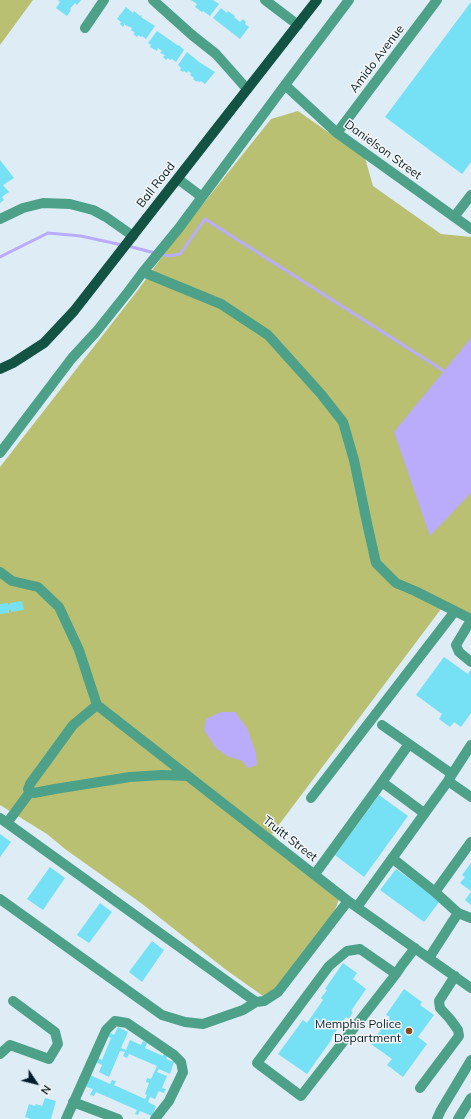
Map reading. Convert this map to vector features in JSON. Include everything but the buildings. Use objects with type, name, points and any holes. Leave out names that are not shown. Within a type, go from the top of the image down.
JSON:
[{"type":"main road","name":"Ball Road","points":[[0,369],[13,363],[44,343],[74,312],[317,0]]},
{"type":"street","points":[[85,28],[104,0]]},
{"type":"street","points":[[154,0],[192,35],[216,54],[247,89]]},
{"type":"street","points":[[265,0],[298,24]]},
{"type":"street","points":[[0,453],[72,358],[96,332],[179,228],[349,0]]},
{"type":"street","name":"Amido Avenue","points":[[337,134],[437,0]]},
{"type":"street","name":"Danielson Street","points":[[285,85],[337,134],[471,229]]},
{"type":"street","points":[[178,179],[202,197]]},
{"type":"street","points":[[454,217],[471,195]]},
{"type":"street","points":[[0,219],[23,208],[43,203],[70,204],[93,210],[106,217],[132,238]]},
{"type":"street","points":[[143,272],[221,304],[268,335],[321,394],[343,422],[354,460],[376,563],[396,583],[415,591],[471,620],[456,645],[459,652],[471,662]]},
{"type":"street","points":[[0,572],[12,581],[38,587],[59,607],[79,650],[97,705],[73,725],[30,784],[28,788],[30,792]]},
{"type":"street","points":[[310,798],[455,611]]},
{"type":"street","name":"Truitt Street","points":[[97,705],[348,901],[471,988]]},
{"type":"street","points":[[382,725],[409,744],[450,777],[471,797]]},
{"type":"street","points":[[315,874],[409,744]]},
{"type":"street","points":[[357,907],[450,777],[471,745]]},
{"type":"street","points":[[30,792],[34,794],[55,789],[130,777],[162,775],[188,776]]},
{"type":"street","points":[[382,782],[424,813]]},
{"type":"street","points":[[30,792],[4,821],[256,1002]]},
{"type":"street","points":[[435,892],[471,842]]},
{"type":"street","points":[[392,858],[435,892],[458,913],[471,918]]},
{"type":"street","points":[[0,899],[162,1015],[185,1022],[203,1024],[243,1010],[278,992],[348,901]]},
{"type":"street","points":[[429,958],[458,913]]},
{"type":"street","points":[[396,974],[360,949],[347,951],[329,966],[257,1063],[301,1096],[396,974],[415,948]]},
{"type":"street","points":[[420,1088],[459,1036],[458,1030],[440,1008],[439,1001],[455,976]]},
{"type":"street","points":[[0,1054],[10,1046],[49,1059],[58,1044],[55,1032],[13,1001]]},
{"type":"street","points":[[66,1119],[106,1030],[115,1021],[127,1023],[174,1055],[181,1062],[183,1072],[170,1101],[155,1119]]},
{"type":"street","points":[[436,1119],[471,1060]]},
{"type":"street","points":[[458,1119],[471,1098]]},
{"type":"street","points":[[73,1102],[118,1119]]},
{"type":"green space","points":[[0,0],[33,0],[0,45]]},
{"type":"green space","points":[[298,111],[365,158],[373,186],[441,234],[471,237],[471,619],[441,609],[272,834],[339,899],[334,913],[276,988],[263,996],[47,834],[0,805],[0,467],[138,290],[175,239],[271,119]]},
{"type":"shaded area","points":[[471,338],[471,493],[430,536],[394,432]]},
{"type":"shaded area","points":[[221,712],[235,712],[247,728],[256,753],[257,765],[248,768],[242,761],[227,756],[216,748],[204,730],[206,719]]},
{"type":"waterway","points":[[161,254],[169,256],[180,254],[205,219],[444,371]]},
{"type":"waterway","points":[[0,257],[48,233],[81,236],[122,245]]},
{"type":"waterway","points":[[128,246],[155,253]]},
{"type":"place","name":"Memphis Police Department","points":[[409,1031]]}]
